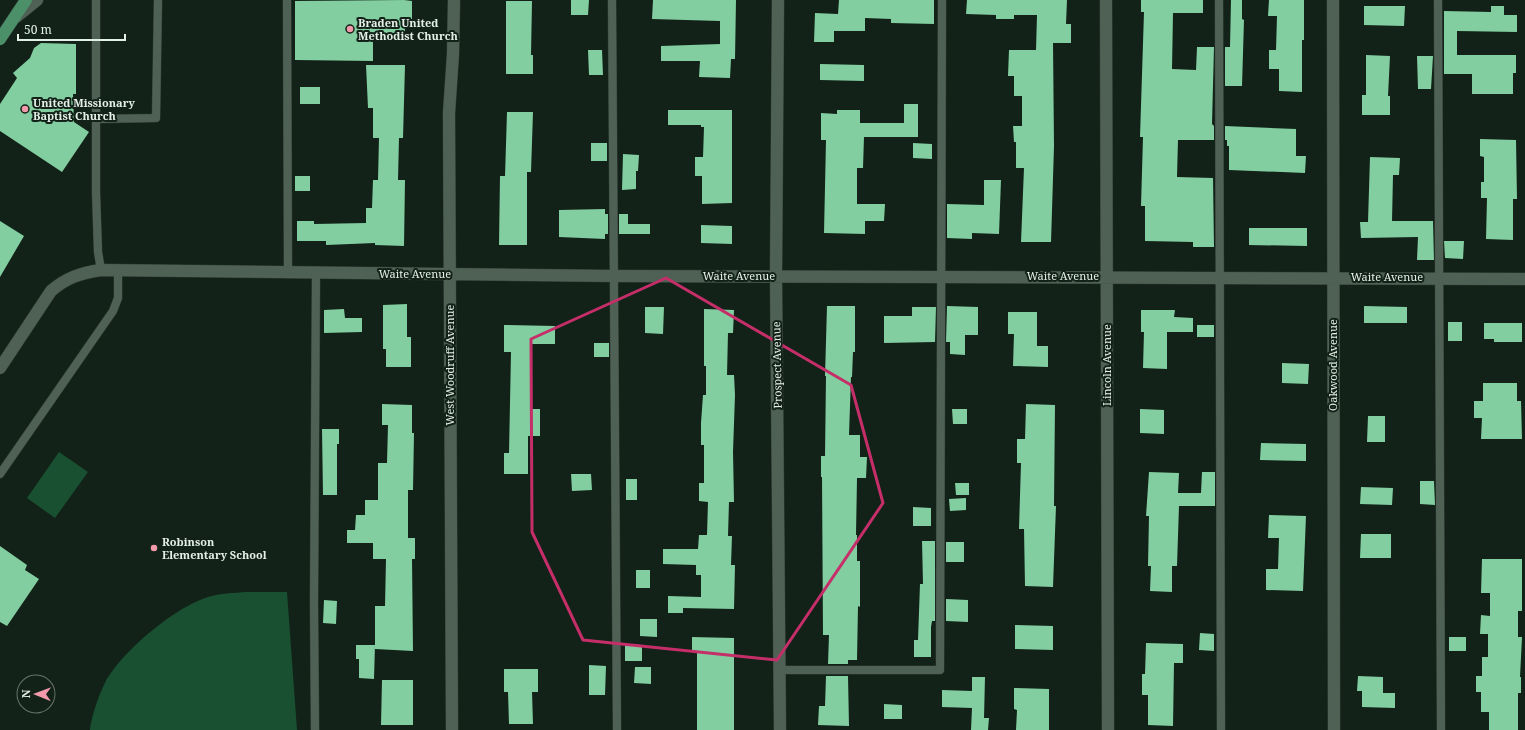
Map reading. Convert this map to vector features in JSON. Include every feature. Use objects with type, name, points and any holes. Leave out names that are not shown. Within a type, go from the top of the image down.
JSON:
[{"type":"main road","points":[[0,39],[26,0]]},
{"type":"street","points":[[13,19],[37,0]]},
{"type":"street","name":"West Woodruff Avenue","points":[[452,730],[450,113],[454,0]]},
{"type":"street","name":"Prospect Avenue","points":[[778,0],[776,276],[780,730]]},
{"type":"street","name":"Lincoln Avenue","points":[[1106,0],[1108,730]]},
{"type":"street","name":"Oakwood Avenue","points":[[1332,0],[1334,730]]},
{"type":"street","name":"Waite Avenue","points":[[0,368],[51,291],[61,282],[75,275],[100,270],[614,276],[1107,276],[1525,279]]},
{"type":"lane","points":[[96,0],[95,119],[98,252],[100,270]]},
{"type":"lane","points":[[95,119],[156,118],[158,0]]},
{"type":"lane","points":[[287,0],[288,273]]},
{"type":"lane","points":[[612,0],[616,730]]},
{"type":"lane","points":[[780,670],[940,670],[942,0]]},
{"type":"lane","points":[[1219,0],[1221,730]]},
{"type":"lane","points":[[1438,0],[1441,730]]},
{"type":"lane","points":[[0,474],[113,310],[118,298],[118,270]]},
{"type":"lane","points":[[315,730],[314,603],[316,273]]},
{"type":"highlighted area","points":[[666,278],[851,385],[883,503],[777,660],[583,640],[532,532],[531,339]]},
{"type":"green space","points":[[59,452],[88,472],[55,518],[27,498]]},
{"type":"green space","points":[[246,592],[287,592],[297,730],[90,730],[100,693],[105,683],[124,657],[137,644],[167,619],[198,601],[216,595]]},
{"type":"building","points":[[571,0],[589,0],[588,15],[571,15]]},
{"type":"building","points":[[653,0],[736,0],[735,59],[731,59],[730,78],[699,77],[700,61],[661,61],[661,46],[720,44],[720,21],[652,19]]},
{"type":"building","points":[[839,0],[934,0],[934,24],[891,23],[891,19],[865,18],[865,31],[834,31],[834,42],[814,42],[815,13],[838,14]]},
{"type":"building","points":[[967,0],[1067,0],[1066,24],[1071,24],[1071,43],[1053,43],[1054,146],[1051,242],[1021,242],[1024,168],[1016,168],[1016,142],[1014,142],[1013,126],[1022,126],[1022,96],[1014,96],[1014,76],[1008,76],[1009,50],[1036,50],[1037,15],[1014,15],[1014,19],[996,19],[996,15],[966,14]]},
{"type":"building","points":[[1141,0],[1203,0],[1203,13],[1173,13],[1172,69],[1196,70],[1197,47],[1214,47],[1212,124],[1214,126],[1214,140],[1178,140],[1177,177],[1213,178],[1214,247],[1193,247],[1193,242],[1145,241],[1145,206],[1141,206],[1143,137],[1140,137],[1144,12],[1141,12]]},
{"type":"building","points":[[1231,0],[1242,0],[1242,19],[1244,20],[1242,86],[1225,86],[1225,47],[1230,47]]},
{"type":"building","points":[[1269,0],[1304,0],[1302,92],[1279,91],[1279,69],[1269,69],[1269,50],[1276,50],[1277,16],[1268,16]]},
{"type":"building","name":"Braden United Methodist Church","points":[[295,1],[412,1],[412,26],[405,26],[405,33],[373,33],[373,61],[295,60]]},
{"type":"building","points":[[506,1],[532,1],[531,55],[533,55],[533,74],[506,74]]},
{"type":"building","points":[[1364,6],[1405,6],[1404,26],[1364,25]]},
{"type":"building","points":[[1491,6],[1504,6],[1504,15],[1517,15],[1517,32],[1457,31],[1457,55],[1516,55],[1516,73],[1513,73],[1513,94],[1472,94],[1472,74],[1444,74],[1444,11],[1491,12]]},
{"type":"building","name":"United Missionary Baptist Church","points":[[41,43],[76,44],[76,94],[73,94],[74,122],[89,132],[62,172],[0,131],[0,104],[17,78],[13,73],[30,58],[34,48]]},
{"type":"building","points":[[588,50],[602,50],[603,75],[589,75]]},
{"type":"building","points":[[1366,55],[1390,56],[1388,96],[1390,96],[1390,115],[1362,115],[1362,95],[1366,95]]},
{"type":"building","points":[[1417,56],[1433,56],[1431,89],[1418,89]]},
{"type":"building","points":[[820,64],[864,65],[864,81],[820,80]]},
{"type":"building","points":[[366,65],[405,65],[403,138],[399,138],[398,180],[405,180],[404,246],[375,245],[375,243],[326,245],[326,241],[297,241],[297,221],[314,221],[314,224],[366,223],[366,208],[372,208],[373,180],[378,180],[379,138],[373,138],[373,108],[368,108]]},
{"type":"building","points":[[300,87],[320,87],[320,104],[300,104]]},
{"type":"building","points":[[904,104],[918,104],[918,137],[864,137],[863,168],[857,168],[857,204],[885,204],[884,221],[865,221],[865,234],[824,233],[826,140],[821,140],[821,113],[837,114],[837,110],[860,110],[860,123],[904,123]]},
{"type":"building","points":[[668,110],[732,110],[732,203],[702,204],[702,176],[695,176],[695,157],[703,157],[704,127],[701,127],[701,125],[668,125]]},
{"type":"building","points":[[507,112],[533,112],[531,172],[527,172],[527,245],[499,245],[500,176],[505,176]]},
{"type":"building","points":[[1225,126],[1296,129],[1296,156],[1306,156],[1305,173],[1229,170],[1229,146],[1227,146],[1227,140],[1225,140]]},
{"type":"building","points":[[1480,139],[1516,140],[1517,199],[1513,199],[1513,240],[1486,239],[1487,198],[1481,198],[1481,182],[1484,182],[1484,157],[1480,156]]},
{"type":"building","points":[[591,143],[607,143],[607,161],[591,161]]},
{"type":"building","points":[[913,143],[932,144],[932,159],[913,158]]},
{"type":"building","points":[[623,154],[639,155],[638,171],[636,171],[636,189],[622,190]]},
{"type":"building","points":[[1370,157],[1400,158],[1399,175],[1393,175],[1392,221],[1433,221],[1434,260],[1417,260],[1418,237],[1361,238],[1360,222],[1368,222]]},
{"type":"building","points":[[295,176],[310,176],[310,191],[295,191]]},
{"type":"building","points":[[984,180],[1001,180],[999,234],[972,233],[972,239],[947,238],[947,204],[984,205]]},
{"type":"building","points":[[605,209],[605,214],[608,214],[608,234],[605,234],[605,239],[559,237],[559,210]]},
{"type":"building","points":[[619,214],[628,214],[628,224],[650,224],[650,234],[619,234]]},
{"type":"building","points":[[0,221],[24,236],[0,277]]},
{"type":"building","points":[[701,225],[732,226],[732,244],[701,243]]},
{"type":"building","points":[[1249,228],[1307,228],[1307,246],[1249,245]]},
{"type":"building","points":[[1444,241],[1464,241],[1463,259],[1445,258]]},
{"type":"building","points":[[407,304],[407,337],[411,337],[411,367],[386,367],[386,349],[383,349],[383,305]]},
{"type":"building","points":[[827,306],[855,306],[855,352],[853,352],[851,377],[849,435],[860,435],[860,457],[867,457],[866,478],[857,478],[856,535],[857,561],[860,561],[860,607],[858,606],[857,660],[848,660],[848,664],[828,664],[829,635],[823,635],[821,456],[825,456]]},
{"type":"building","points":[[947,306],[978,307],[978,335],[965,335],[965,355],[950,354],[950,342],[946,342]]},
{"type":"building","points":[[1364,306],[1407,307],[1407,323],[1364,323]]},
{"type":"building","points":[[645,307],[664,307],[663,334],[645,333]]},
{"type":"building","points":[[912,307],[936,307],[935,342],[884,343],[884,316],[912,316]]},
{"type":"building","points":[[344,309],[345,318],[362,318],[362,332],[324,333],[324,310]]},
{"type":"building","points":[[704,309],[734,310],[733,333],[728,333],[727,375],[734,375],[735,395],[733,452],[734,502],[729,502],[728,536],[732,536],[731,565],[735,565],[734,609],[683,608],[683,613],[668,613],[668,596],[701,597],[701,575],[696,575],[696,565],[663,564],[663,549],[698,549],[699,535],[707,535],[708,502],[699,501],[699,483],[704,483],[704,445],[701,445],[701,423],[703,395],[706,395],[706,366],[704,366]]},
{"type":"building","points":[[1141,310],[1175,310],[1174,317],[1193,318],[1193,332],[1167,332],[1167,369],[1143,368],[1144,332],[1141,332]]},
{"type":"building","points":[[1008,312],[1037,312],[1037,346],[1048,346],[1048,367],[1013,366],[1014,334],[1008,334]]},
{"type":"building","points":[[1448,322],[1462,322],[1462,341],[1448,341]]},
{"type":"building","points":[[1484,323],[1522,323],[1522,342],[1494,342],[1494,339],[1484,339]]},
{"type":"building","points":[[504,325],[555,326],[555,344],[532,344],[531,409],[540,409],[540,436],[528,436],[528,474],[504,474],[504,453],[509,453],[511,352],[504,352]]},
{"type":"building","points":[[1197,325],[1214,325],[1214,337],[1197,337]]},
{"type":"building","points":[[594,343],[609,343],[609,357],[594,357]]},
{"type":"building","points":[[1282,363],[1309,364],[1308,384],[1282,383]]},
{"type":"building","points":[[1483,383],[1517,383],[1517,401],[1521,401],[1522,439],[1481,439],[1482,418],[1474,418],[1474,401],[1483,401]]},
{"type":"building","points":[[382,404],[412,405],[412,433],[414,433],[413,490],[408,490],[408,538],[415,538],[415,559],[412,559],[413,651],[375,649],[375,606],[385,606],[386,559],[373,559],[373,543],[347,543],[347,530],[355,530],[356,515],[365,515],[365,500],[378,500],[378,463],[387,463],[388,425],[382,425]]},
{"type":"building","points":[[1026,404],[1055,405],[1054,506],[1056,506],[1053,587],[1025,586],[1024,529],[1019,529],[1021,463],[1017,463],[1017,439],[1025,439]]},
{"type":"building","points":[[952,409],[967,409],[967,424],[953,424]]},
{"type":"building","points":[[1140,409],[1164,410],[1164,434],[1140,433]]},
{"type":"building","points":[[1368,416],[1385,416],[1385,442],[1367,442]]},
{"type":"building","points":[[322,429],[339,429],[339,444],[337,444],[337,495],[323,495]]},
{"type":"building","points":[[1261,443],[1306,444],[1306,461],[1260,460]]},
{"type":"building","points":[[1149,472],[1179,473],[1178,493],[1201,493],[1202,472],[1215,472],[1215,506],[1179,506],[1177,566],[1172,566],[1172,592],[1150,591],[1151,566],[1148,566],[1149,516],[1146,516]]},
{"type":"building","points":[[571,474],[591,474],[592,490],[572,491]]},
{"type":"building","points":[[626,479],[637,479],[637,500],[626,500]]},
{"type":"building","points":[[1420,481],[1434,481],[1435,505],[1420,504]]},
{"type":"building","points":[[955,483],[969,483],[969,495],[956,495]]},
{"type":"building","points":[[1361,487],[1393,488],[1392,505],[1360,504]]},
{"type":"building","points":[[966,498],[966,510],[950,511],[949,499]]},
{"type":"building","points":[[913,507],[931,508],[931,526],[913,526]]},
{"type":"building","points":[[1269,515],[1306,516],[1303,591],[1266,590],[1266,569],[1278,569],[1279,538],[1268,538]]},
{"type":"building","points":[[1361,534],[1391,534],[1391,558],[1360,558]]},
{"type":"building","points":[[922,541],[935,541],[935,621],[932,621],[931,627],[931,657],[914,657],[914,640],[918,640],[920,584],[923,584]]},
{"type":"building","points":[[946,542],[964,542],[964,562],[946,562]]},
{"type":"building","points":[[0,546],[27,565],[25,570],[39,579],[7,626],[0,622]]},
{"type":"building","points":[[1482,559],[1522,559],[1522,611],[1518,611],[1518,637],[1522,637],[1520,677],[1521,693],[1518,693],[1518,730],[1489,730],[1489,712],[1481,712],[1481,692],[1476,692],[1476,676],[1482,676],[1482,657],[1488,657],[1488,634],[1480,634],[1481,615],[1490,616],[1490,593],[1481,593]]},
{"type":"building","points":[[636,570],[650,570],[650,588],[636,588]]},
{"type":"building","points":[[946,599],[968,600],[968,622],[946,621]]},
{"type":"building","points":[[324,600],[337,601],[336,624],[323,623]]},
{"type":"building","points":[[640,619],[657,619],[657,637],[640,636]]},
{"type":"building","points":[[1015,625],[1053,626],[1053,650],[1015,649]]},
{"type":"building","points":[[1200,633],[1214,634],[1214,651],[1199,650]]},
{"type":"building","points":[[692,637],[734,638],[734,730],[697,730],[697,651],[692,651]]},
{"type":"building","points":[[1449,637],[1466,637],[1466,651],[1449,651]]},
{"type":"building","points":[[1146,643],[1183,644],[1183,663],[1174,663],[1173,726],[1148,725],[1148,695],[1142,695],[1142,674],[1145,674]]},
{"type":"building","points":[[625,644],[642,645],[642,661],[625,661]]},
{"type":"building","points":[[356,645],[375,645],[374,679],[359,678],[359,659],[356,659]]},
{"type":"building","points":[[589,665],[606,666],[605,695],[589,695]]},
{"type":"building","points":[[635,667],[651,667],[651,684],[634,683]]},
{"type":"building","points":[[504,669],[538,669],[538,692],[532,692],[533,724],[509,724],[508,692],[504,692]]},
{"type":"building","points":[[826,676],[848,676],[849,726],[818,725],[819,706],[825,706]]},
{"type":"building","points":[[1358,676],[1383,677],[1383,693],[1395,693],[1395,708],[1362,707],[1362,691],[1357,691]]},
{"type":"building","points":[[972,677],[985,677],[984,718],[989,718],[988,730],[971,730],[972,708],[942,707],[942,690],[972,691]]},
{"type":"building","points":[[382,680],[413,680],[413,725],[381,725]]},
{"type":"building","points":[[1014,688],[1049,689],[1049,730],[1016,730],[1017,710],[1014,709]]},
{"type":"building","points":[[884,704],[902,705],[902,719],[884,719]]},
{"type":"place","name":"Braden United Methodist Church","points":[[350,29]]},
{"type":"place","name":"United Missionary Baptist Church","points":[[25,109]]},
{"type":"place","name":"Robinson Elementary School","points":[[154,548]]}]
